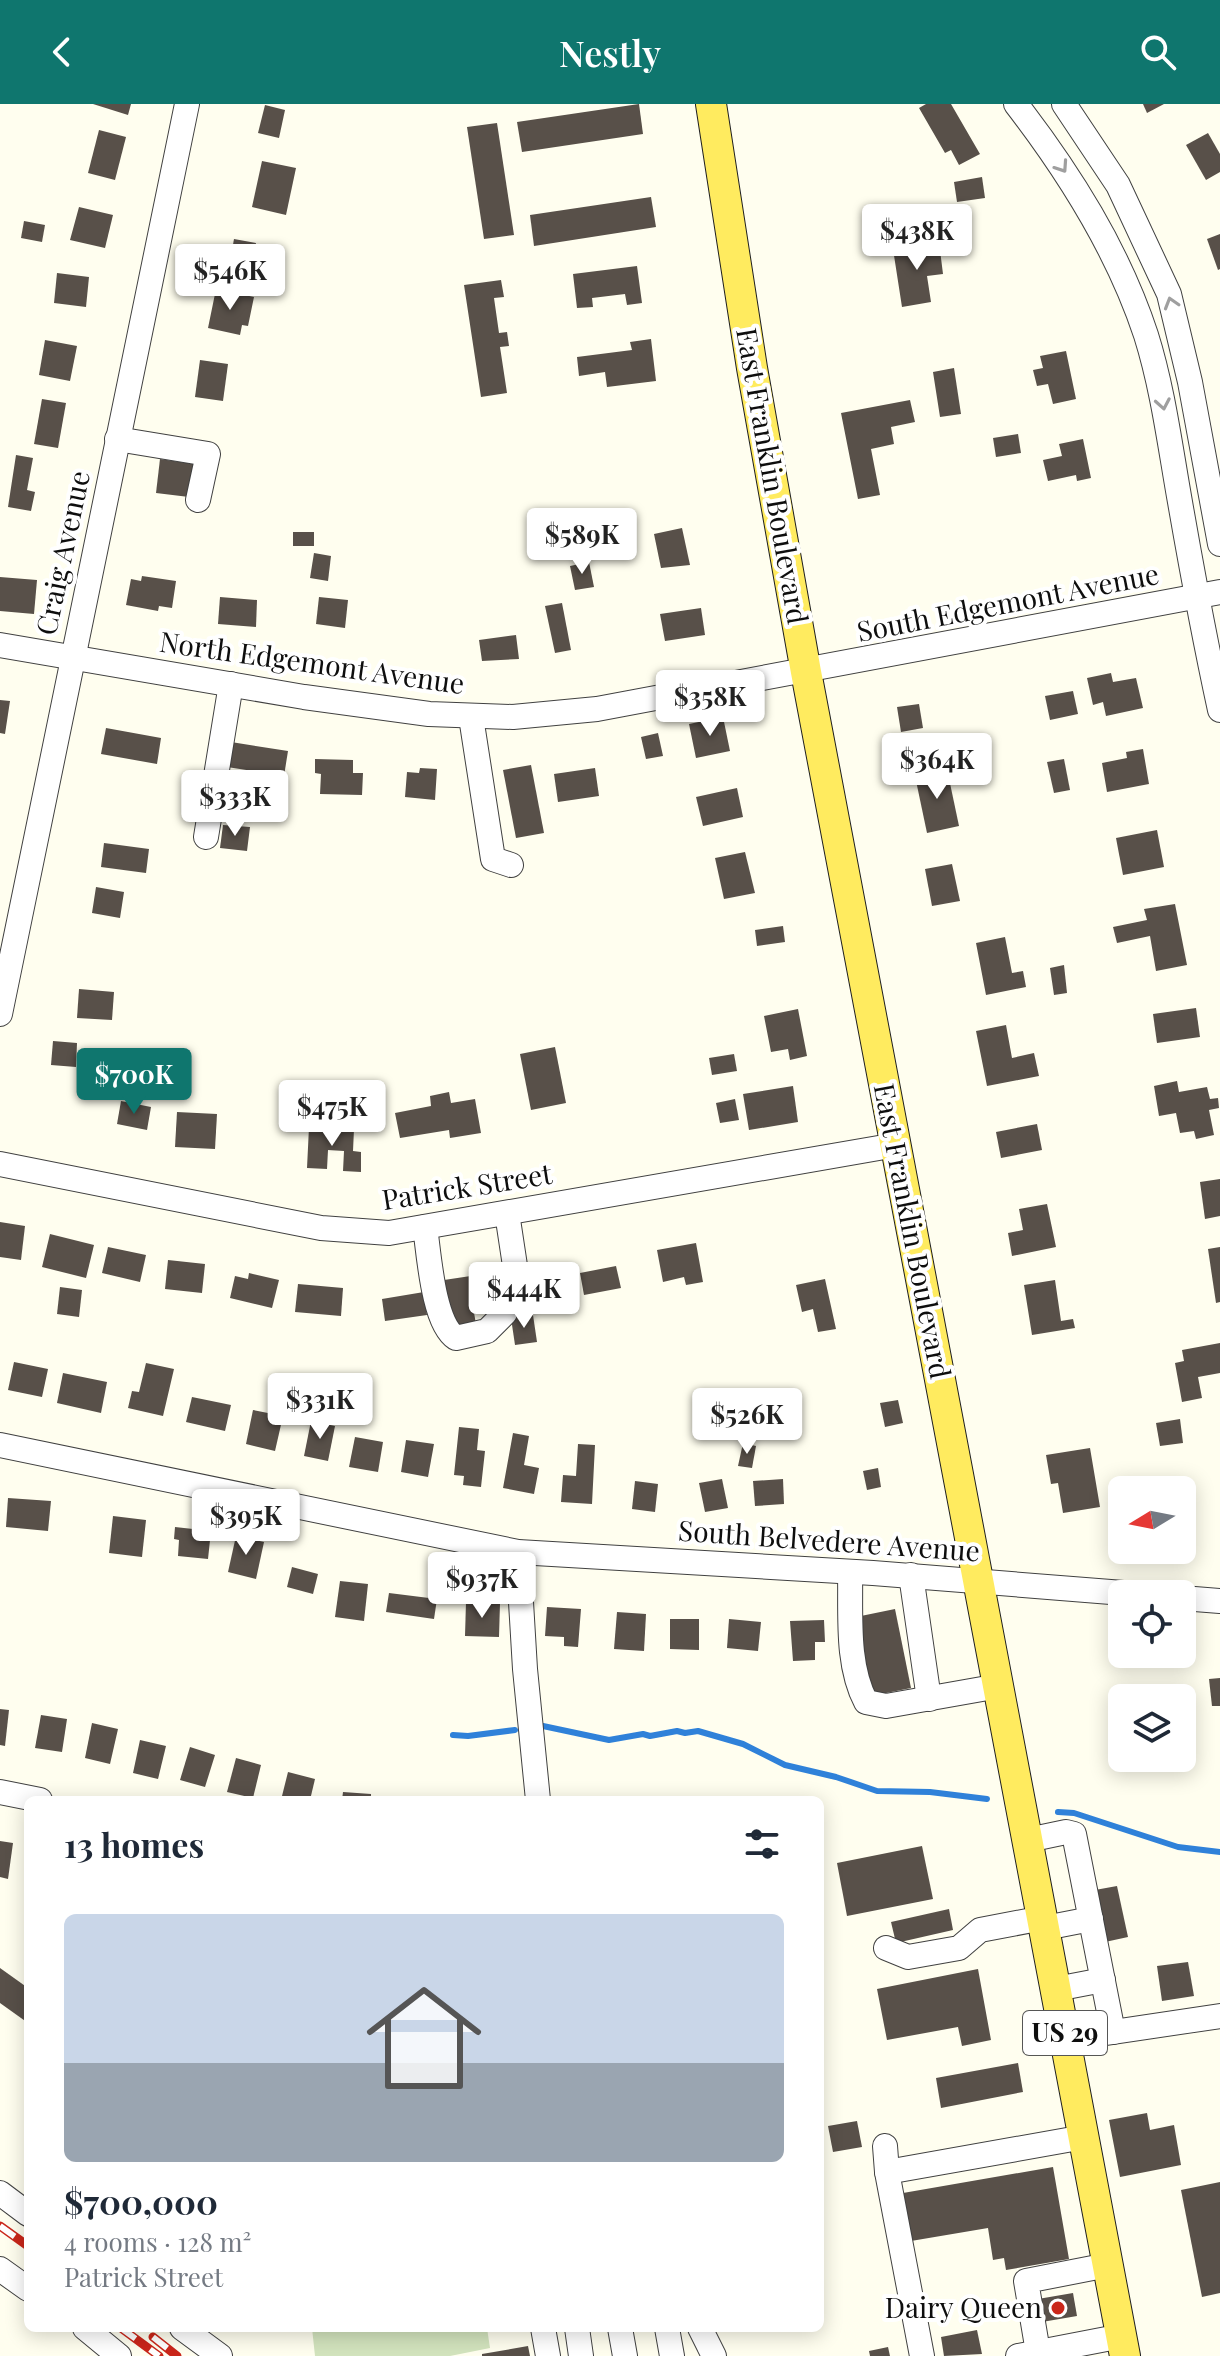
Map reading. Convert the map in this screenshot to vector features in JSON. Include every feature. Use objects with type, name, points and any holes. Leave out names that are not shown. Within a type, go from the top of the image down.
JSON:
[{"type":"main road","name":"East Franklin Boulevard","points":[[711,104],[753,373],[806,672],[1123,2346]]},
{"type":"street","name":"Craig Avenue","points":[[0,1014],[187,104]]},
{"type":"street","points":[[1016,104],[1081,195],[1122,276],[1145,332],[1208,595],[1220,710]]},
{"type":"street","points":[[1064,104],[1118,185],[1169,294],[1190,382],[1220,544]]},
{"type":"street","points":[[117,439],[208,454],[198,500]]},
{"type":"street","name":"South Edgemont Avenue","points":[[806,672],[1208,595]]},
{"type":"street","name":"North Edgemont Avenue","points":[[0,645],[388,709],[471,717],[583,711],[806,672]]},
{"type":"street","points":[[206,837],[231,684]]},
{"type":"street","points":[[471,717],[493,859],[511,865]]},
{"type":"street","name":"Patrick Street","points":[[0,1164],[321,1228],[389,1233],[896,1145]]},
{"type":"street","points":[[425,1227],[438,1308],[448,1333],[456,1338],[467,1337],[487,1331],[505,1313],[517,1279],[507,1213]]},
{"type":"street","name":"South Belvedere Avenue","points":[[0,1445],[518,1552],[911,1575],[1108,1592]]},
{"type":"street","points":[[518,1552],[538,1796]]},
{"type":"street","points":[[850,1572],[852,1651],[860,1691],[866,1702],[886,1706],[999,1686]]},
{"type":"street","points":[[911,1575],[929,1699]]},
{"type":"street","points":[[1196,1599],[1220,1601]]},
{"type":"street","points":[[0,1792],[24,1797]]},
{"type":"street","points":[[1028,1840],[1066,1832],[1074,1834],[1113,2032]]},
{"type":"street","points":[[886,1948],[908,1957],[959,1948],[980,1930],[1091,1919]]},
{"type":"street","points":[[1056,1989],[1103,1980]]},
{"type":"street","points":[[1066,2039],[1220,2016]]},
{"type":"street","points":[[887,2172],[1084,2137]]},
{"type":"street","points":[[885,2146],[887,2172],[922,2356]]},
{"type":"street","points":[[0,2193],[24,2211]]},
{"type":"street","points":[[1108,2265],[1026,2281],[1044,2353],[1123,2346]]},
{"type":"street","points":[[0,2269],[24,2286]]},
{"type":"street","points":[[86,2332],[96,2356]]},
{"type":"street","points":[[89,2332],[119,2356]]},
{"type":"street","points":[[187,2332],[220,2356]]},
{"type":"street","points":[[544,2332],[548,2356]]},
{"type":"street","points":[[578,2332],[581,2356]]},
{"type":"street","points":[[621,2332],[625,2356]]},
{"type":"street","points":[[668,2332],[672,2356]]},
{"type":"street","points":[[702,2332],[714,2356]]},
{"type":"green space","points":[[312,2332],[488,2332],[490,2348],[450,2356],[315,2356]]},
{"type":"building","points":[[93,104],[131,104],[128,115]]},
{"type":"building","points":[[639,104],[643,134],[522,152],[517,122]]},
{"type":"building","points":[[926,104],[951,104],[980,154],[959,165],[951,150],[945,153],[919,108]]},
{"type":"building","points":[[1143,104],[1164,104],[1147,113]]},
{"type":"building","points":[[265,105],[285,110],[279,138],[258,133]]},
{"type":"building","points":[[497,123],[514,235],[484,239],[467,127]]},
{"type":"building","points":[[99,130],[126,137],[115,180],[88,173]]},
{"type":"building","points":[[1208,133],[1220,154],[1220,172],[1206,180],[1186,145]]},
{"type":"building","points":[[262,161],[296,168],[286,215],[252,207]]},
{"type":"building","points":[[982,177],[985,198],[957,202],[954,182]]},
{"type":"building","points":[[651,197],[656,227],[534,246],[530,215]]},
{"type":"building","points":[[79,207],[113,215],[105,248],[70,240]]},
{"type":"building","points":[[24,221],[45,225],[42,242],[21,238]]},
{"type":"building","points":[[1220,234],[1220,269],[1218,270],[1207,239]]},
{"type":"building","points":[[234,239],[256,243],[251,271],[229,267]]},
{"type":"building","points":[[939,242],[943,274],[927,276],[931,302],[902,307],[893,249]]},
{"type":"building","points":[[637,266],[642,303],[627,305],[625,294],[592,298],[593,307],[577,308],[573,274]]},
{"type":"building","points":[[57,273],[89,277],[86,307],[54,303]]},
{"type":"building","points":[[501,280],[504,297],[494,298],[499,333],[507,332],[509,346],[500,347],[507,393],[481,397],[464,285]]},
{"type":"building","points":[[216,289],[254,297],[248,326],[242,325],[240,335],[208,328]]},
{"type":"building","points":[[651,339],[656,381],[607,387],[605,372],[579,376],[577,357],[632,350],[630,342]]},
{"type":"building","points":[[45,340],[77,346],[70,381],[39,375]]},
{"type":"building","points":[[1066,351],[1076,399],[1053,404],[1048,384],[1037,386],[1033,370],[1043,368],[1040,356]]},
{"type":"building","points":[[200,360],[228,364],[223,401],[195,397]]},
{"type":"building","points":[[954,368],[961,414],[940,417],[933,372]]},
{"type":"building","points":[[42,399],[66,403],[58,448],[34,444]]},
{"type":"building","points":[[910,400],[915,422],[891,427],[894,444],[871,449],[880,495],[858,499],[841,413]]},
{"type":"building","points":[[1018,434],[1021,453],[996,457],[993,438]]},
{"type":"building","points":[[1083,439],[1091,478],[1077,481],[1076,475],[1048,481],[1043,460],[1062,456],[1059,444]]},
{"type":"building","points":[[16,455],[33,458],[27,490],[35,492],[31,511],[8,507]]},
{"type":"building","points":[[160,459],[194,464],[189,497],[156,493]]},
{"type":"building","points":[[682,528],[690,565],[661,568],[654,534]]},
{"type":"building","points":[[293,532],[314,532],[314,546],[293,546]]},
{"type":"building","points":[[314,553],[331,556],[328,581],[310,578]]},
{"type":"building","points":[[589,562],[594,587],[575,590],[570,566]]},
{"type":"building","points":[[142,576],[176,581],[172,608],[159,606],[158,611],[126,605],[131,579],[141,581]]},
{"type":"building","points":[[0,577],[37,580],[34,614],[0,611]]},
{"type":"building","points":[[220,597],[257,600],[256,627],[218,624]]},
{"type":"building","points":[[319,597],[348,600],[345,628],[316,624]]},
{"type":"building","points":[[562,603],[571,650],[555,653],[545,606]]},
{"type":"building","points":[[701,608],[705,635],[665,641],[660,614]]},
{"type":"building","points":[[516,635],[519,659],[482,661],[479,640]]},
{"type":"building","points":[[1111,673],[1113,682],[1136,678],[1143,708],[1106,716],[1103,702],[1093,705],[1087,678]]},
{"type":"building","points":[[1073,691],[1078,714],[1050,720],[1045,696]]},
{"type":"building","points":[[0,700],[10,701],[5,734],[0,733]]},
{"type":"building","points":[[919,704],[923,728],[901,732],[897,707]]},
{"type":"building","points":[[723,717],[730,751],[696,758],[689,724]]},
{"type":"building","points":[[106,728],[161,738],[157,764],[101,754]]},
{"type":"building","points":[[658,733],[663,756],[646,759],[641,737]]},
{"type":"building","points":[[231,742],[288,751],[284,776],[227,767]]},
{"type":"building","points":[[1143,749],[1149,784],[1107,792],[1102,763],[1127,758],[1126,752]]},
{"type":"building","points":[[315,759],[353,760],[353,773],[363,773],[362,795],[320,794],[321,774],[315,773]]},
{"type":"building","points":[[1064,759],[1070,790],[1054,793],[1047,762]]},
{"type":"building","points":[[531,765],[544,833],[516,838],[503,770]]},
{"type":"building","points":[[420,768],[437,769],[435,800],[405,797],[407,772],[419,773]]},
{"type":"building","points":[[595,768],[599,796],[558,802],[554,774]]},
{"type":"building","points":[[947,769],[959,826],[927,833],[915,776]]},
{"type":"building","points":[[737,788],[743,817],[703,826],[696,797]]},
{"type":"building","points":[[223,825],[250,827],[247,851],[220,848]]},
{"type":"building","points":[[1157,830],[1164,867],[1123,875],[1116,838]]},
{"type":"building","points":[[104,843],[149,849],[146,873],[101,867]]},
{"type":"building","points":[[745,852],[755,893],[724,899],[715,858]]},
{"type":"building","points":[[952,864],[960,901],[932,906],[925,869]]},
{"type":"building","points":[[96,887],[124,892],[120,918],[92,913]]},
{"type":"building","points":[[1175,904],[1187,965],[1156,971],[1150,936],[1117,943],[1113,927],[1147,920],[1144,909]]},
{"type":"building","points":[[783,926],[785,942],[757,946],[755,930]]},
{"type":"building","points":[[1005,937],[1012,973],[1023,971],[1026,987],[986,995],[976,943]]},
{"type":"building","points":[[1064,965],[1067,993],[1054,995],[1050,968]]},
{"type":"building","points":[[79,989],[114,992],[112,1020],[77,1018]]},
{"type":"building","points":[[1196,1008],[1200,1037],[1157,1043],[1153,1014]]},
{"type":"building","points":[[798,1009],[807,1056],[790,1060],[788,1049],[771,1052],[764,1016]]},
{"type":"building","points":[[1006,1025],[1012,1058],[1034,1053],[1039,1076],[987,1086],[976,1031]]},
{"type":"building","points":[[53,1041],[77,1043],[76,1067],[51,1065]]},
{"type":"building","points":[[555,1047],[566,1103],[531,1110],[520,1054]]},
{"type":"building","points":[[734,1054],[737,1071],[712,1075],[709,1058]]},
{"type":"building","points":[[1177,1081],[1179,1092],[1207,1087],[1210,1099],[1218,1098],[1219,1108],[1209,1110],[1214,1135],[1196,1139],[1194,1131],[1180,1133],[1176,1113],[1159,1116],[1154,1086]]},
{"type":"building","points":[[793,1086],[798,1122],[749,1130],[743,1094]]},
{"type":"building","points":[[449,1092],[451,1103],[475,1099],[481,1133],[450,1138],[449,1130],[400,1138],[395,1113],[431,1106],[430,1096]]},
{"type":"building","points":[[735,1099],[739,1120],[720,1123],[716,1103]]},
{"type":"building","points":[[121,1101],[151,1107],[147,1130],[117,1124]]},
{"type":"building","points":[[177,1112],[217,1114],[215,1149],[175,1147]]},
{"type":"building","points":[[1037,1124],[1042,1150],[1001,1158],[996,1132]]},
{"type":"building","points":[[309,1127],[354,1129],[353,1151],[361,1152],[361,1172],[343,1171],[344,1151],[328,1150],[327,1169],[307,1168]]},
{"type":"building","points":[[1220,1179],[1220,1216],[1205,1219],[1200,1182]]},
{"type":"building","points":[[1047,1204],[1056,1247],[1012,1256],[1008,1233],[1023,1230],[1019,1209]]},
{"type":"building","points":[[0,1222],[25,1226],[21,1260],[0,1257]]},
{"type":"building","points":[[50,1234],[94,1245],[86,1278],[42,1267]]},
{"type":"building","points":[[696,1243],[703,1282],[686,1285],[684,1277],[663,1282],[657,1250]]},
{"type":"building","points":[[108,1247],[146,1255],[140,1282],[102,1273]]},
{"type":"building","points":[[1220,1247],[1220,1302],[1216,1303],[1208,1249]]},
{"type":"building","points":[[168,1260],[205,1264],[202,1293],[165,1289]]},
{"type":"building","points":[[616,1266],[621,1288],[584,1295],[580,1273]]},
{"type":"building","points":[[249,1273],[279,1280],[272,1308],[230,1298],[235,1276],[248,1279]]},
{"type":"building","points":[[484,1274],[489,1305],[473,1307],[476,1324],[452,1327],[444,1280]]},
{"type":"building","points":[[825,1279],[836,1329],[818,1332],[813,1309],[802,1312],[796,1285]]},
{"type":"building","points":[[1055,1280],[1061,1321],[1073,1319],[1075,1328],[1032,1335],[1024,1285]]},
{"type":"building","points":[[298,1284],[343,1288],[341,1316],[295,1312]]},
{"type":"building","points":[[60,1287],[82,1290],[79,1317],[57,1314]]},
{"type":"building","points":[[424,1292],[427,1315],[385,1321],[382,1299]]},
{"type":"building","points":[[533,1315],[537,1342],[515,1345],[511,1318]]},
{"type":"building","points":[[1220,1343],[1220,1373],[1198,1377],[1202,1398],[1182,1402],[1175,1363],[1184,1361],[1182,1350]]},
{"type":"building","points":[[14,1362],[48,1369],[42,1397],[8,1390]]},
{"type":"building","points":[[146,1363],[174,1369],[163,1416],[128,1408],[132,1391],[139,1392]]},
{"type":"building","points":[[63,1373],[107,1382],[101,1413],[57,1403]]},
{"type":"building","points":[[192,1397],[231,1405],[225,1431],[186,1422]]},
{"type":"building","points":[[898,1400],[903,1423],[885,1427],[880,1403]]},
{"type":"building","points":[[253,1410],[283,1416],[275,1451],[246,1444]]},
{"type":"building","points":[[1180,1419],[1183,1443],[1160,1446],[1156,1423]]},
{"type":"building","points":[[311,1421],[335,1426],[328,1461],[304,1456]]},
{"type":"building","points":[[459,1427],[479,1429],[477,1450],[485,1451],[481,1487],[463,1485],[464,1476],[454,1475]]},
{"type":"building","points":[[513,1433],[529,1436],[524,1465],[539,1468],[534,1494],[503,1488]]},
{"type":"building","points":[[355,1437],[383,1442],[378,1472],[349,1467]]},
{"type":"building","points":[[406,1440],[434,1444],[428,1477],[401,1472]]},
{"type":"building","points":[[743,1443],[756,1446],[752,1468],[738,1466]]},
{"type":"building","points":[[578,1444],[595,1445],[592,1504],[561,1502],[563,1475],[576,1476]]},
{"type":"building","points":[[1090,1448],[1100,1507],[1063,1513],[1058,1483],[1051,1484],[1046,1455]]},
{"type":"building","points":[[878,1468],[881,1487],[867,1490],[863,1471]]},
{"type":"building","points":[[722,1479],[728,1508],[705,1512],[699,1483]]},
{"type":"building","points":[[783,1479],[784,1504],[755,1506],[753,1481]]},
{"type":"building","points":[[635,1481],[658,1484],[655,1512],[632,1509]]},
{"type":"building","points":[[8,1498],[51,1501],[48,1531],[6,1527]]},
{"type":"building","points":[[113,1516],[146,1520],[142,1557],[109,1553]]},
{"type":"building","points":[[175,1527],[211,1531],[208,1559],[178,1556],[179,1540],[174,1539]]},
{"type":"building","points":[[236,1536],[264,1542],[256,1579],[228,1572]]},
{"type":"building","points":[[292,1567],[318,1574],[313,1594],[287,1587]]},
{"type":"building","points":[[340,1581],[368,1584],[364,1621],[335,1617]]},
{"type":"building","points":[[389,1593],[437,1599],[434,1619],[386,1612]]},
{"type":"building","points":[[466,1602],[500,1603],[499,1637],[465,1636]]},
{"type":"building","points":[[547,1607],[581,1609],[578,1647],[564,1646],[564,1637],[545,1636]]},
{"type":"building","points":[[895,1609],[911,1688],[871,1696],[856,1617]]},
{"type":"building","points":[[617,1612],[646,1614],[644,1651],[614,1649]]},
{"type":"building","points":[[670,1619],[699,1619],[699,1650],[670,1649]]},
{"type":"building","points":[[729,1619],[761,1622],[758,1651],[727,1648]]},
{"type":"building","points":[[824,1620],[825,1642],[815,1642],[815,1660],[793,1661],[790,1621]]},
{"type":"building","points":[[1220,1678],[1220,1706],[1212,1706],[1209,1679]]},
{"type":"building","points":[[0,1709],[9,1710],[5,1746],[0,1745]]},
{"type":"building","points":[[41,1715],[67,1719],[62,1752],[35,1748]]},
{"type":"building","points":[[92,1723],[118,1729],[110,1764],[85,1758]]},
{"type":"building","points":[[140,1740],[166,1746],[158,1779],[133,1773]]},
{"type":"building","points":[[190,1747],[215,1755],[205,1787],[180,1780]]},
{"type":"building","points":[[236,1758],[261,1765],[253,1796],[227,1792]]},
{"type":"building","points":[[288,1772],[315,1779],[311,1796],[282,1796]]},
{"type":"building","points":[[343,1792],[371,1794],[371,1796],[342,1796]]},
{"type":"building","points":[[0,1841],[13,1843],[8,1879],[0,1877]]},
{"type":"building","points":[[922,1846],[933,1899],[847,1916],[837,1863]]},
{"type":"building","points":[[1117,1886],[1128,1937],[1105,1942],[1095,1890]]},
{"type":"building","points":[[949,1909],[953,1930],[896,1943],[891,1922]]},
{"type":"building","points":[[1188,1962],[1194,1996],[1162,2001],[1157,1966]]},
{"type":"building","points":[[0,1968],[24,1985],[24,2020],[0,2003]]},
{"type":"building","points":[[978,1969],[991,2040],[962,2046],[958,2027],[887,2040],[877,1989]]},
{"type":"building","points":[[1018,2063],[1023,2092],[941,2108],[936,2078]]},
{"type":"building","points":[[1147,2113],[1150,2130],[1174,2125],[1181,2165],[1120,2177],[1109,2120]]},
{"type":"building","points":[[857,2121],[862,2147],[833,2152],[828,2126]]},
{"type":"building","points":[[1053,2167],[1069,2259],[1006,2270],[1004,2258],[993,2260],[988,2228],[911,2241],[903,2193]]},
{"type":"building","points":[[1220,2182],[1220,2293],[1202,2297],[1181,2190]]},
{"type":"building","name":"Dairy Queen","points":[[1073,2293],[1077,2316],[1042,2322],[1038,2299]]},
{"type":"building","points":[[977,2330],[982,2354],[944,2356],[941,2337]]},
{"type":"building","points":[[528,2346],[530,2356],[482,2356],[482,2354]]},
{"type":"building","points":[[888,2347],[890,2356],[870,2356],[869,2351]]},
{"type":"waterway","points":[[543,1726],[609,1740],[643,1734],[698,1731],[743,1744],[785,1765],[877,1791],[930,1792],[987,1799]]},
{"type":"waterway","points":[[453,1735],[515,1730]]},
{"type":"waterway","points":[[1058,1812],[1074,1813],[1178,1847],[1220,1852]]},
{"type":"railway","points":[[0,2226],[24,2243]]},
{"type":"railway","points":[[126,2332],[159,2356]]},
{"type":"railway","points":[[153,2337],[177,2356]]},
{"type":"place","name":"Dairy Queen","points":[[1058,2308]]}]
